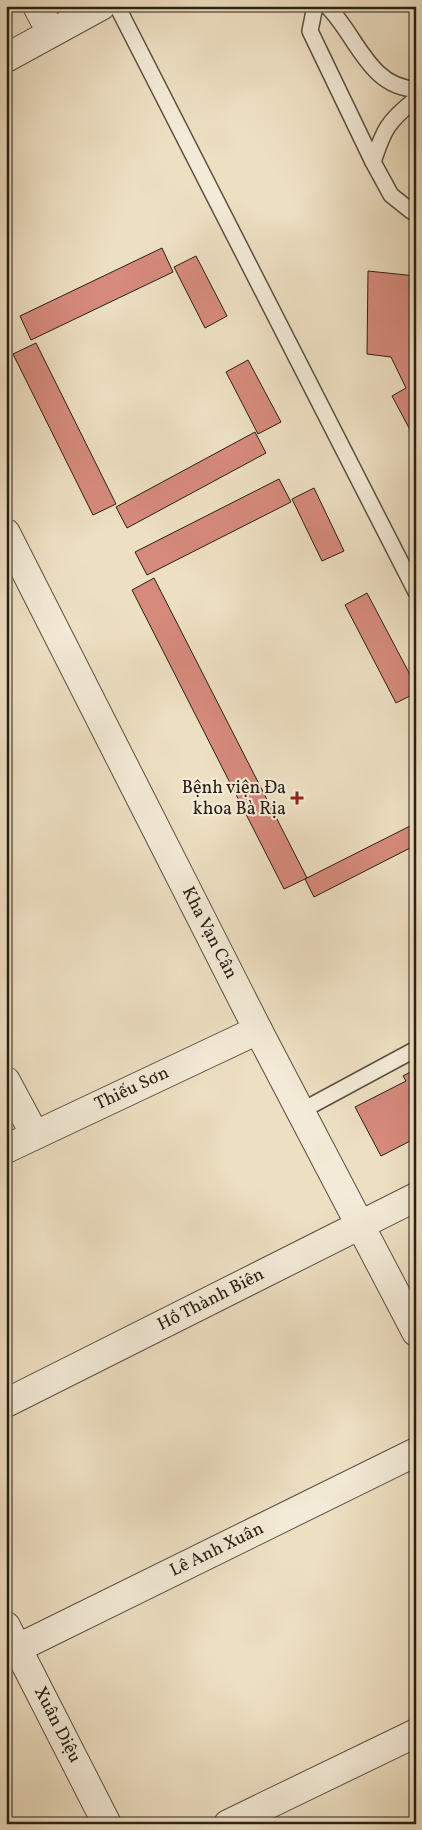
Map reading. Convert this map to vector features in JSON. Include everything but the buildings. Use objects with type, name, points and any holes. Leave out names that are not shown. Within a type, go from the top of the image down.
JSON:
[{"type":"street","points":[[37,6],[51,32]]},
{"type":"street","points":[[6,58],[101,6]]},
{"type":"street","name":"Kha Vạn Cân","points":[[6,533],[258,1030],[416,1332]]},
{"type":"street","name":"Thiếu Sơn","points":[[6,1149],[258,1030]]},
{"type":"street","points":[[6,1081],[35,1135]]},
{"type":"street","name":"Hồ Thành Biên","points":[[6,1403],[416,1197]]},
{"type":"street","name":"Lê Anh Xuân","points":[[12,1637],[416,1452]]},
{"type":"street","name":"Xuân Diệu","points":[[12,1637],[108,1824]]},
{"type":"street","points":[[228,1824],[416,1734]]},
{"type":"lane","points":[[117,6],[416,592]]},
{"type":"lane","points":[[315,6],[310,31],[373,162],[391,195],[411,211],[416,212]]},
{"type":"lane","points":[[327,6],[337,16],[375,71],[392,85],[402,89],[416,89]]},
{"type":"lane","points":[[373,162],[384,131],[400,112],[416,100]]},
{"type":"lane","points":[[301,1111],[416,1049]]},
{"type":"place","name":"Bệnh viện Đa khoa Bà Rịa","points":[[297,798]]}]
